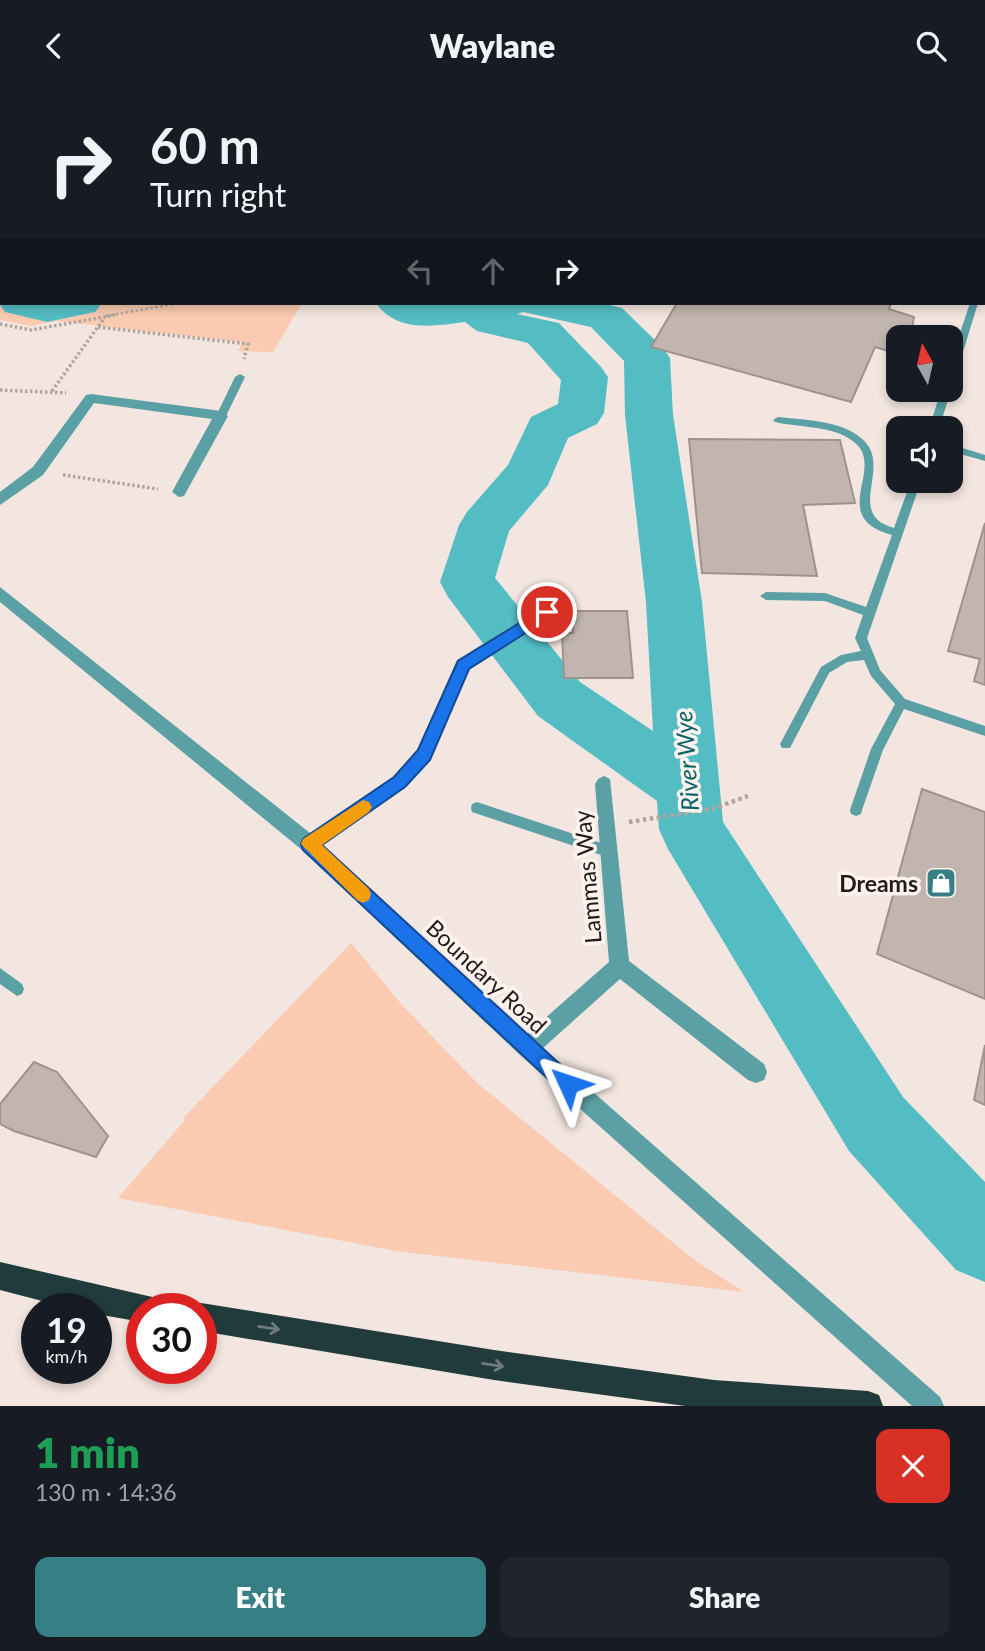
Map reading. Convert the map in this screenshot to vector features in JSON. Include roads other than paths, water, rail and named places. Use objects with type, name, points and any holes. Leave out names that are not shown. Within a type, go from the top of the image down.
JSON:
[{"type":"highway","points":[[0,1276],[86,1298],[126,1305]]},
{"type":"highway","points":[[217,1320],[494,1365],[714,1395],[868,1406]]},
{"type":"street","points":[[0,500],[38,471],[91,398],[221,416],[179,492]]},
{"type":"street","name":"Boundary Road","points":[[0,593],[309,844],[527,1048],[931,1406]]},
{"type":"street","points":[[309,844],[399,782],[424,755],[463,665],[547,612]]},
{"type":"street","name":"Lammas Way","points":[[604,784],[619,966],[756,1072]]},
{"type":"street","name":"Lammas Way","points":[[527,1048],[619,966]]},
{"type":"lane","points":[[963,337],[973,305]]},
{"type":"lane","points":[[221,416],[240,377]]},
{"type":"lane","points":[[778,420],[838,431],[865,445],[869,457],[865,512],[872,523],[898,533]]},
{"type":"lane","points":[[963,451],[985,458]]},
{"type":"lane","points":[[912,493],[861,638],[875,673],[901,703],[985,731]]},
{"type":"lane","points":[[766,596],[825,597],[870,613]]},
{"type":"lane","points":[[786,744],[825,670],[845,659],[868,655]]},
{"type":"lane","points":[[856,810],[877,749],[901,703]]},
{"type":"lane","points":[[477,808],[610,852]]},
{"type":"lane","points":[[0,975],[17,989]]},
{"type":"waterway","name":"River Wye","points":[[29,305],[47,309],[69,305]]},
{"type":"waterway","name":"River Wye","points":[[402,305],[422,314],[474,307]]},
{"type":"waterway","name":"River Wye","points":[[474,307],[492,305]]},
{"type":"waterway","name":"River Wye","points":[[548,305],[606,317],[647,358],[649,415],[674,602],[688,788]]},
{"type":"waterway","points":[[474,307],[493,322],[543,333],[585,377],[580,413],[548,428],[530,473],[485,525],[467,582],[559,699],[688,788]]},
{"type":"waterway","name":"River Wye","points":[[688,788],[691,829],[876,1124],[985,1241]]},
{"type":"place","name":"Dreams","points":[[941,883]]}]
